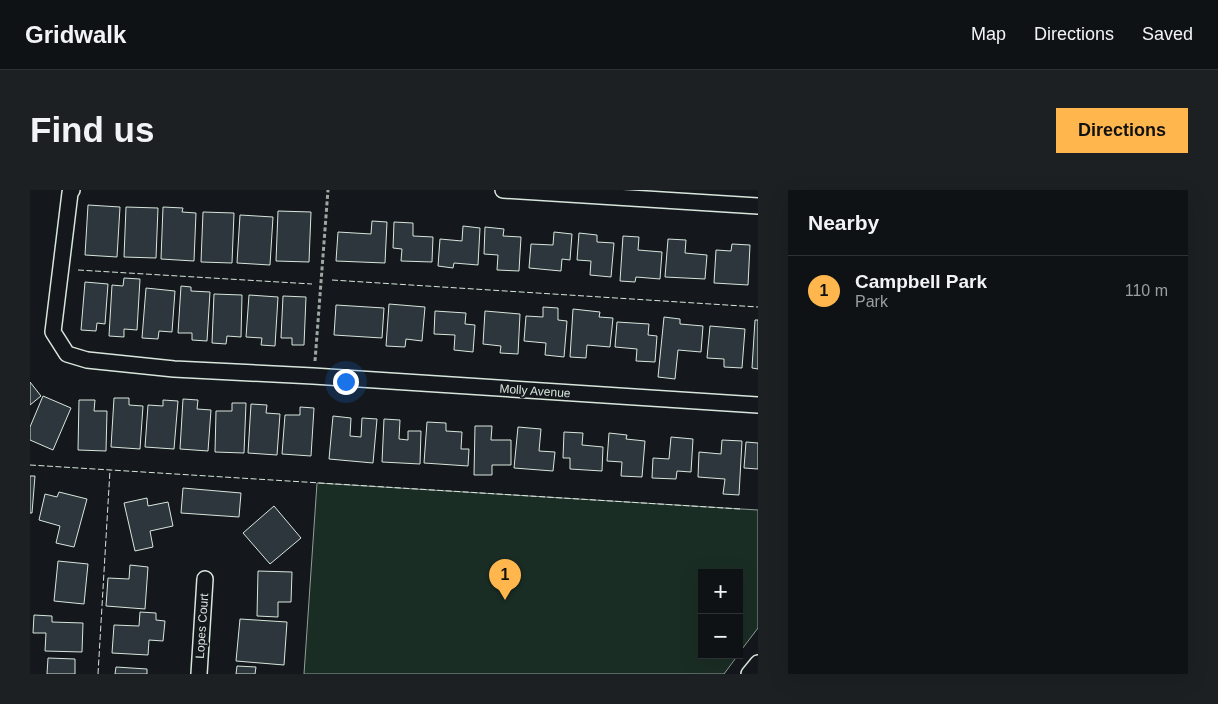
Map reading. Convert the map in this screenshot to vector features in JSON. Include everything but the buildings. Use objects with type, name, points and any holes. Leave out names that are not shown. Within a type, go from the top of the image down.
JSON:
[{"type":"street","name":"Molly Avenue","points":[[72,190],[70,193],[53,332],[67,354],[86,360],[174,370],[312,376],[758,405]]},
{"type":"street","points":[[503,190],[758,206]]},
{"type":"street","name":"Lopes Court","points":[[199,674],[205,579]]},
{"type":"street","points":[[749,674],[758,663]]},
{"type":"path","points":[[312,376],[316,360],[328,190]]},
{"type":"green space","points":[[317,483],[758,510],[758,628],[743,648],[743,569],[698,569],[698,659],[735,659],[724,674],[304,674]]},
{"type":"fence","points":[[78,270],[312,284]]},
{"type":"fence","points":[[332,280],[758,307]]},
{"type":"fence","points":[[30,465],[740,509]]},
{"type":"fence","points":[[98,674],[110,470]]},
{"type":"place","name":"Campbell Park","points":[[505,600]]}]
